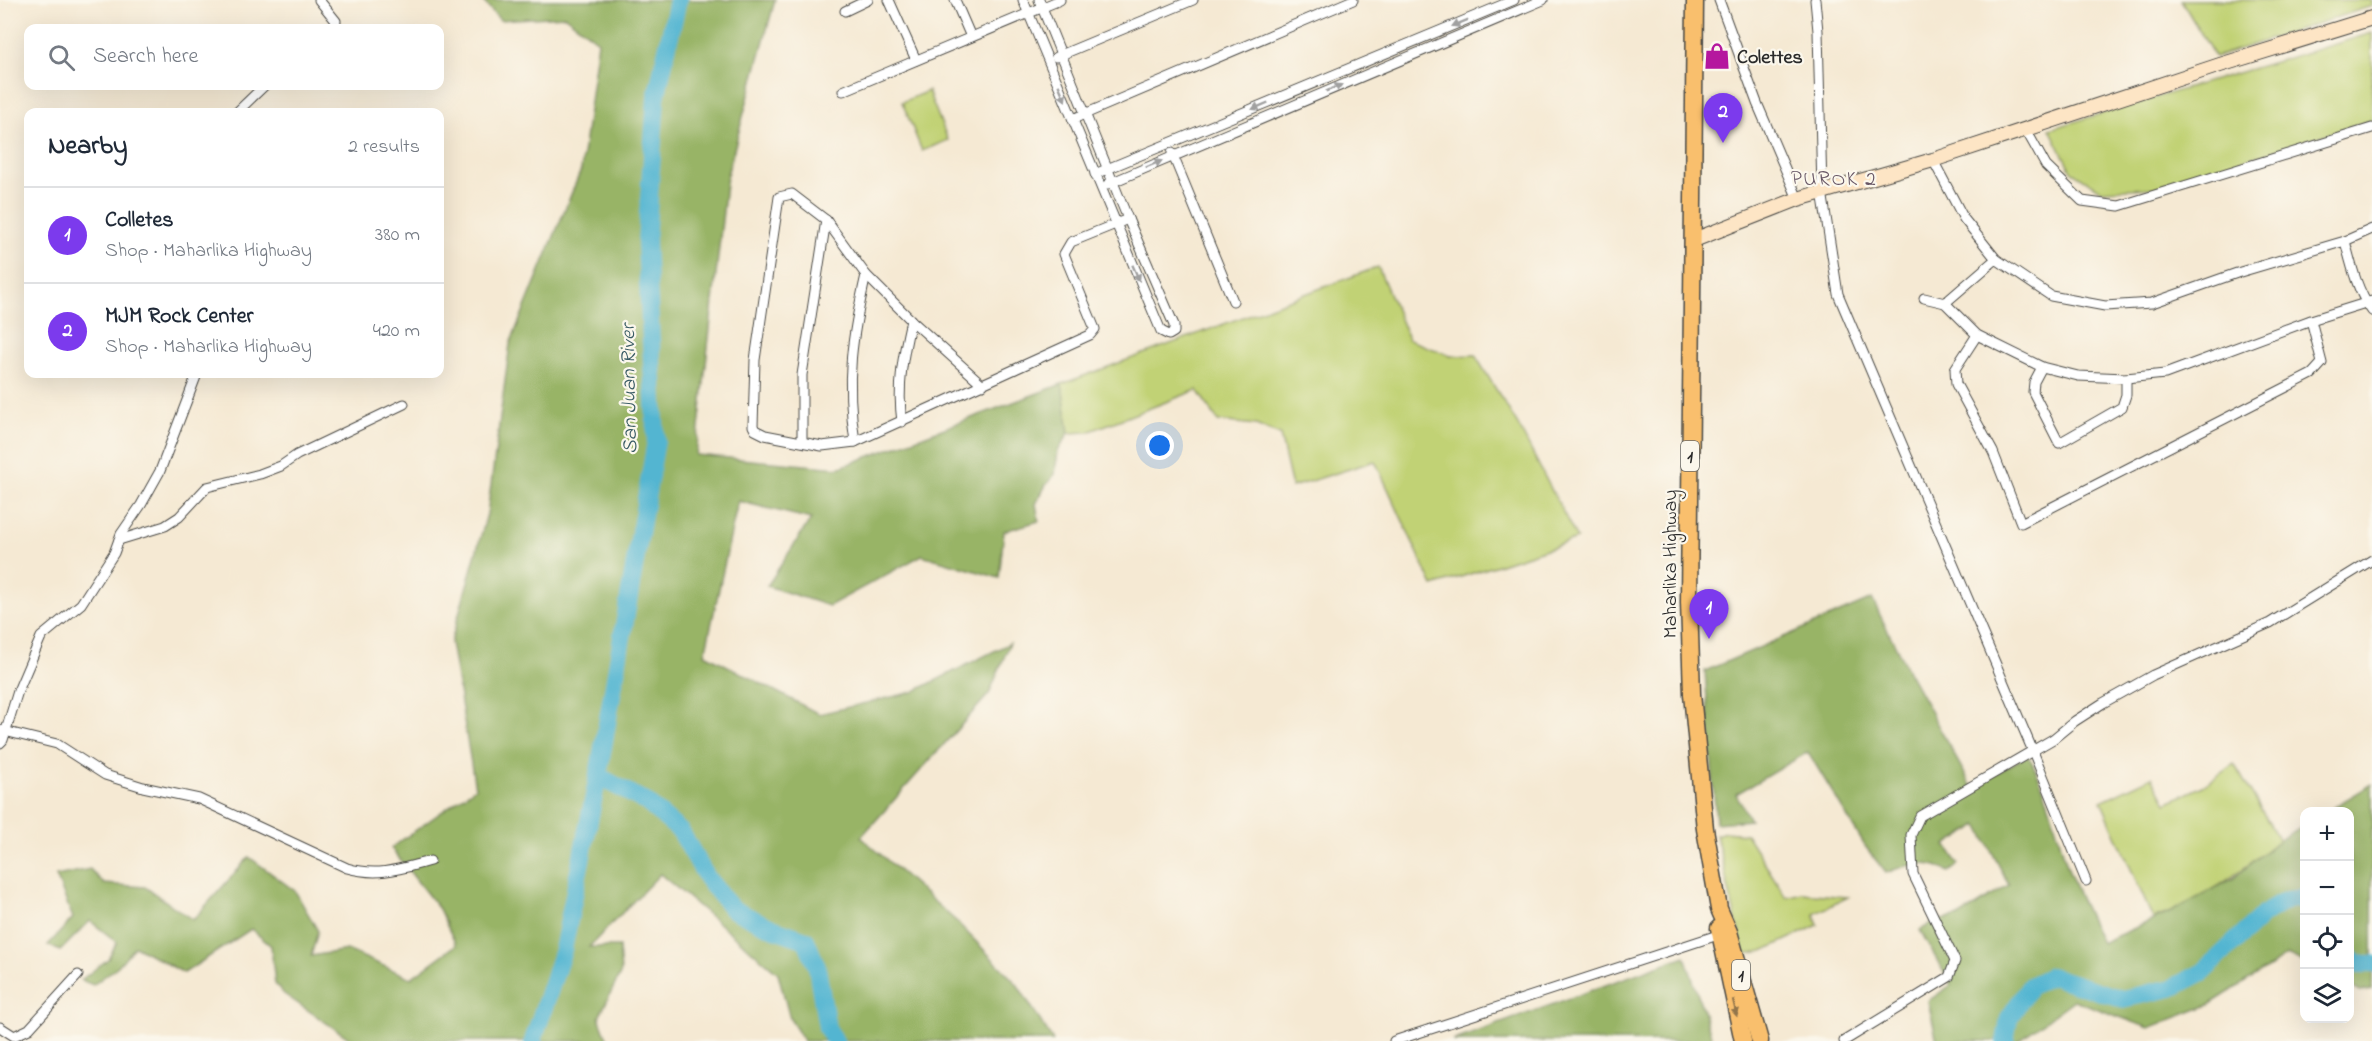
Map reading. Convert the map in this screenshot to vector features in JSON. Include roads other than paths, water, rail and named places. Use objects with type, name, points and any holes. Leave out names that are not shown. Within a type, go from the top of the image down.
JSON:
[{"type":"highway","name":"Maharlika Highway","points":[[1695,0],[1689,602],[1691,665],[1702,811],[1743,1041]]},
{"type":"highway","name":"Maharlika Highway","points":[[1724,933],[1760,1041]]},
{"type":"street","points":[[319,0],[336,21],[335,24]]},
{"type":"street","points":[[845,10],[868,0]]},
{"type":"street","points":[[889,0],[916,60]]},
{"type":"street","points":[[955,0],[971,37]]},
{"type":"street","points":[[1023,0],[1161,331],[1169,335],[1174,332],[1174,325],[1040,4]]},
{"type":"street","points":[[843,91],[1029,13],[1040,4],[1060,0]]},
{"type":"street","points":[[1048,60],[1192,0]]},
{"type":"street","points":[[1095,174],[1514,0]]},
{"type":"street","points":[[1100,187],[1544,0]]},
{"type":"street","points":[[1719,0],[1757,103],[1798,199]]},
{"type":"street","points":[[1815,0],[1818,31],[1822,191],[1838,294],[2086,881]]},
{"type":"street","points":[[1073,119],[1346,1]]},
{"type":"street","points":[[1694,240],[1822,191],[1933,160],[2220,65],[2372,18]]},
{"type":"street","points":[[241,108],[260,90]]},
{"type":"street","points":[[2026,130],[2046,166],[2082,201],[2119,206],[2372,129]]},
{"type":"street","points":[[1168,145],[1233,301]]},
{"type":"street","points":[[1933,160],[1964,219],[1996,259],[2051,296],[2105,306],[2152,303],[2237,273],[2345,241],[2372,230]]},
{"type":"street","points":[[983,386],[866,275],[826,220],[792,194],[779,197],[755,360],[753,426],[765,435],[822,446],[855,442],[983,386],[1090,335],[1095,329],[1064,254],[1071,242],[1128,219]]},
{"type":"street","points":[[802,441],[802,375],[826,220]]},
{"type":"street","points":[[1924,298],[1945,303],[1977,335],[2042,367],[2078,376],[2126,378],[2165,374],[2312,320],[2370,305],[2351,265],[2345,241]]},
{"type":"street","points":[[1945,303],[1996,259]]},
{"type":"street","points":[[855,442],[850,410],[849,365],[854,328],[866,275]]},
{"type":"street","points":[[902,422],[898,396],[901,362],[911,320]]},
{"type":"street","points":[[1977,335],[1955,369],[1956,384],[1993,452],[2021,523],[2312,374],[2322,363],[2312,320]]},
{"type":"street","points":[[2042,367],[2034,382],[2033,392],[2059,443],[2122,407],[2126,396],[2126,378]]},
{"type":"street","points":[[0,743],[18,691],[41,637],[81,604],[114,553],[119,540],[160,471],[195,378]]},
{"type":"street","points":[[119,540],[165,526],[179,517],[207,487],[260,474],[281,466],[297,455],[404,404]]},
{"type":"street","points":[[1844,1041],[1949,977],[1955,961],[1913,874],[1911,835],[1920,816],[2032,749],[2053,739],[2075,721],[2153,675],[2270,623],[2372,560]]},
{"type":"street","points":[[3,730],[57,744],[105,775],[143,787],[199,799],[347,868],[364,873],[380,873],[430,861]]},
{"type":"street","points":[[1394,1041],[1724,933]]},
{"type":"street","points":[[0,1027],[14,1036],[29,1029],[78,975]]},
{"type":"waterway","name":"San Juan River","points":[[533,1041],[563,950],[598,776],[656,441],[646,242],[656,98],[678,0]]},
{"type":"waterway","points":[[598,776],[646,802],[681,832],[707,878],[732,909],[772,928],[806,940],[817,967],[827,1028],[835,1041]]},
{"type":"waterway","points":[[2005,1041],[2009,1018],[2030,986],[2051,976],[2122,999],[2172,988],[2203,972],[2264,914],[2287,900],[2300,898]]},
{"type":"waterway","points":[[2354,961],[2357,964],[2372,964]]},
{"type":"place","name":"Colettes","points":[[1717,56]]},
{"type":"place","name":"MJM Rock Center","points":[[1723,143]]},
{"type":"place","name":"Colletes","points":[[1709,639]]},
{"type":"district","name":"PUROK 2","points":[[1834,178]]}]
